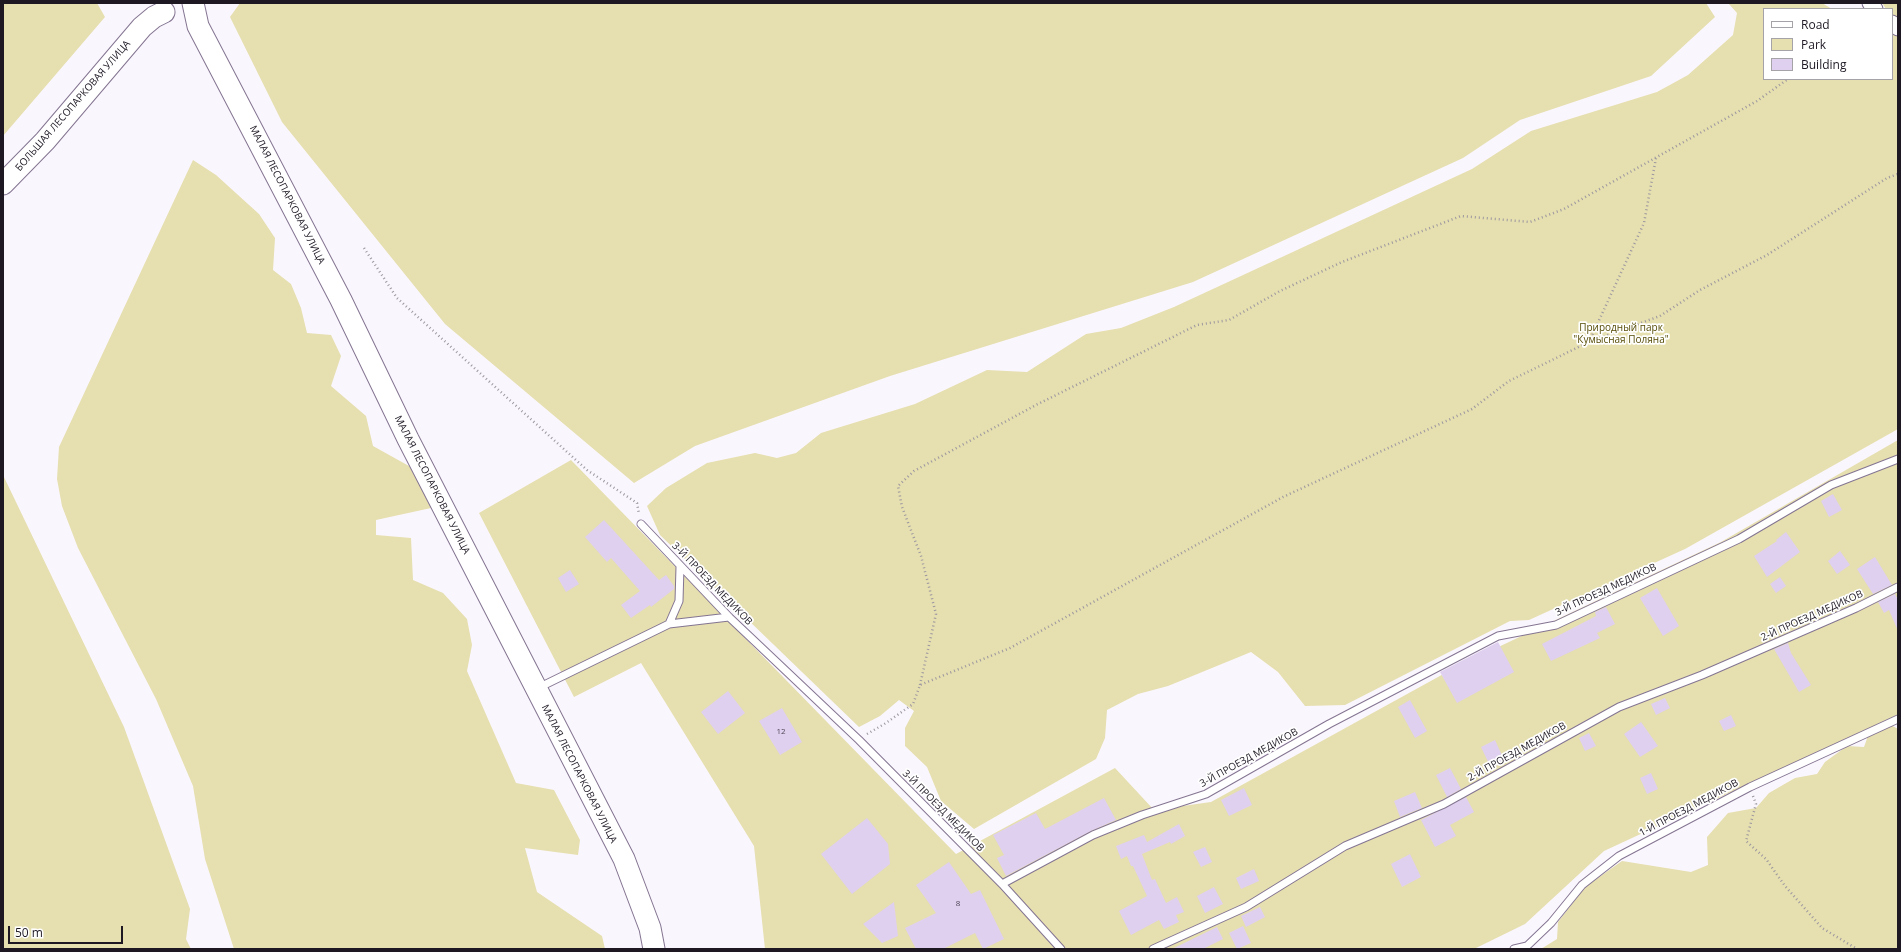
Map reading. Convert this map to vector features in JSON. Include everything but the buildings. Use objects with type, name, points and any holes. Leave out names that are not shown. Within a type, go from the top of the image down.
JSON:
[{"type":"street","name":"МАЛАЯ ЛЕСОПАРКОВАЯ УЛИЦА","points":[[171,6],[198,26],[341,300],[408,439],[535,689],[624,859],[650,928],[654,949]]},
{"type":"street","name":"БОЛЬШАЯ ЛЕСОПАРКОВАЯ УЛИЦА","points":[[3,184],[45,141],[142,27],[171,6]]},
{"type":"lane","name":"3-Й ПРОЕЗД МЕДИКОВ","points":[[641,524],[680,567],[729,617],[858,740],[1002,884],[1093,835],[1142,815],[1206,794],[1329,724],[1498,636],[1556,625],[1739,539],[1831,486],[1898,459]]},
{"type":"lane","points":[[669,624],[679,601],[680,567]]},
{"type":"lane","name":"2-Й ПРОЕЗД МЕДИКОВ","points":[[1153,949],[1246,907],[1346,846],[1444,804],[1619,707],[1702,675],[1856,608],[1898,587]]},
{"type":"lane","points":[[535,689],[669,624],[729,617]]},
{"type":"lane","name":"1-Й ПРОЕЗД МЕДИКОВ","points":[[1514,949],[1527,946],[1551,923],[1582,885],[1618,856],[1750,787],[1898,719]]},
{"type":"lane","points":[[1002,884],[1061,949]]},
{"type":"path","points":[[858,740],[913,704],[920,685],[936,614],[921,556],[902,507],[898,486],[914,471],[1036,405],[1197,325],[1229,320],[1280,291],[1342,262],[1461,216],[1530,222],[1564,209],[1757,101],[1787,80]]},
{"type":"path","points":[[1589,342],[1644,223],[1657,158]]},
{"type":"path","points":[[920,685],[1010,648],[1283,497],[1472,409],[1509,381],[1589,342],[1660,316],[1700,290],[1767,255],[1887,178],[1898,174]]},
{"type":"path","points":[[364,248],[397,298],[587,470],[637,503],[641,524]]},
{"type":"path","points":[[1750,787],[1756,804],[1746,841],[1766,859],[1784,886],[1822,928],[1856,949]]},
{"type":"green space","points":[[3,3],[97,3],[105,17],[3,136]]},
{"type":"green space","points":[[240,3],[1706,3],[1715,17],[1651,76],[1520,120],[1463,158],[1193,282],[890,376],[695,446],[634,483],[445,324],[282,122],[230,17]]},
{"type":"green space","name":"Природный парк \"Кумысная Поляна\"","points":[[1728,3],[1822,3],[1830,8],[1763,8],[1763,80],[1893,80],[1893,8],[1885,8],[1882,3],[1898,3],[1898,429],[1685,549],[1529,620],[1510,621],[1345,705],[1305,706],[1278,672],[1251,652],[1168,686],[1138,694],[1107,710],[1105,738],[1096,759],[974,829],[941,801],[927,767],[905,746],[905,728],[914,711],[899,700],[880,716],[859,727],[660,535],[647,506],[666,488],[707,463],[755,453],[777,458],[796,453],[821,433],[915,404],[987,370],[1027,372],[1086,334],[1121,328],[1174,307],[1472,169],[1531,131],[1657,92],[1688,75],[1733,35],[1737,13]]},
{"type":"green space","points":[[193,160],[216,175],[259,214],[275,238],[273,270],[291,284],[301,308],[307,333],[331,335],[341,356],[331,386],[366,416],[373,446],[409,466],[423,486],[431,508],[376,520],[376,535],[411,538],[413,580],[443,593],[467,619],[472,645],[467,671],[516,783],[554,790],[580,840],[578,855],[525,848],[537,892],[602,936],[605,949],[234,949],[205,859],[193,786],[156,699],[78,548],[62,506],[57,479],[59,447]]},
{"type":"green space","points":[[1898,440],[1898,718],[1895,716],[1604,851],[1525,924],[1474,949],[765,949],[754,846],[641,663],[574,697],[479,513],[571,460],[956,854],[1115,768],[1154,810],[1211,802],[1458,666],[1721,542]]},
{"type":"green space","points":[[3,475],[124,727],[190,909],[186,939],[191,949],[3,949]]},
{"type":"green space","points":[[1891,725],[1898,729],[1898,949],[1541,949],[1557,939],[1558,922],[1585,887],[1622,861],[1691,872],[1708,865],[1707,837],[1728,813],[1756,808],[1769,793],[1795,778],[1817,774],[1825,762],[1847,746],[1864,747],[1869,733]]}]
